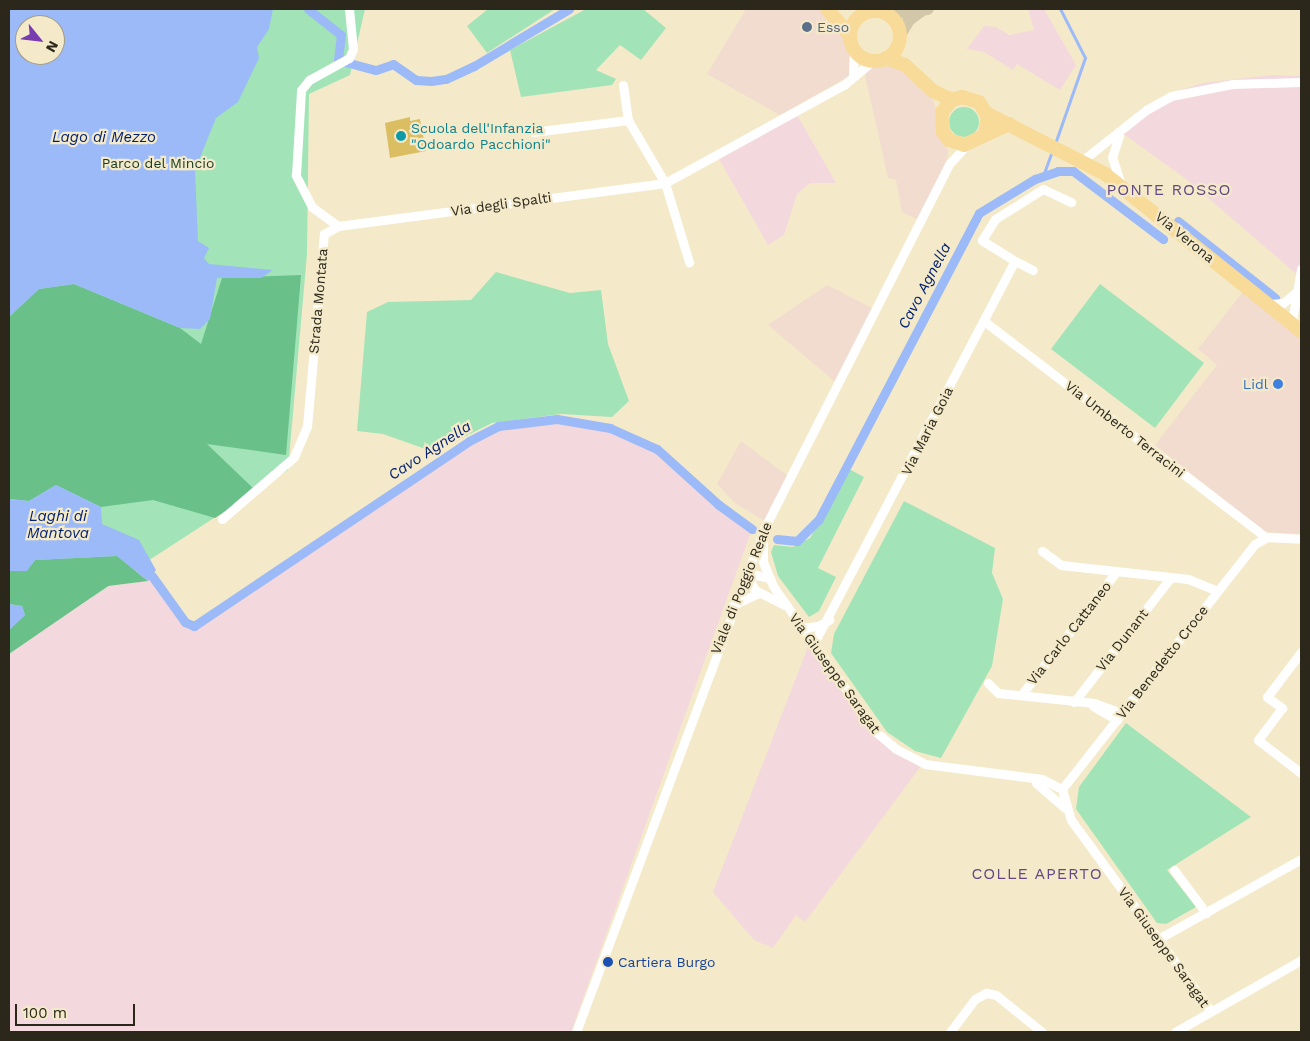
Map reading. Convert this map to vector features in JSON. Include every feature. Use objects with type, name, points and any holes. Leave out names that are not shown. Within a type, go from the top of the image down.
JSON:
[{"type":"main road","points":[[830,11],[887,14],[926,9]]},
{"type":"main road","points":[[886,58],[899,40],[909,20],[926,9]]},
{"type":"main road","points":[[830,11],[850,35],[854,50],[872,61],[886,58],[905,65],[934,91],[952,100],[971,98],[986,113],[985,134]]},
{"type":"main road","points":[[850,35],[856,20],[863,14]]},
{"type":"main road","points":[[887,14],[896,22],[905,65]]},
{"type":"main road","points":[[934,91],[942,112]]},
{"type":"main road","points":[[952,100],[942,112],[940,123],[947,138],[967,145],[985,134],[1009,124]]},
{"type":"main road","name":"Via Verona","points":[[986,113],[1086,162],[1123,187],[1298,328]]},
{"type":"street","points":[[338,226],[312,207],[296,175],[301,90],[309,80],[342,61],[353,49],[349,9]]},
{"type":"street","points":[[853,76],[854,50]]},
{"type":"street","name":"Via degli Spalti","points":[[338,226],[665,182],[853,76],[872,61]]},
{"type":"street","points":[[1086,162],[1118,137],[1146,110],[1200,88],[1301,82]]},
{"type":"street","points":[[623,85],[628,120],[665,182],[689,262]]},
{"type":"street","points":[[533,132],[628,120]]},
{"type":"street","points":[[1118,137],[1112,166],[1123,187]]},
{"type":"street","points":[[947,138],[950,162]]},
{"type":"street","name":"Viale di Poggio Reale","points":[[576,1032],[733,606],[764,529],[950,162],[967,145]]},
{"type":"street","points":[[1033,270],[982,240],[995,219],[1043,189],[1071,202]]},
{"type":"street","name":"Strada Montata","points":[[222,519],[294,457],[302,446],[307,427],[324,234],[338,226]]},
{"type":"street","name":"Via Maria Goia","points":[[813,645],[831,618],[1016,261]]},
{"type":"street","points":[[1298,328],[1296,292],[1301,269]]},
{"type":"street","points":[[1270,304],[1283,302],[1296,292]]},
{"type":"street","name":"Via Umberto Terracini","points":[[984,321],[1265,537]]},
{"type":"street","name":"Via Giuseppe Saragat","points":[[764,529],[762,554],[769,578],[785,606],[870,725],[900,751],[926,764],[1048,780],[1062,789],[1065,808]]},
{"type":"street","points":[[1265,537],[1301,538]]},
{"type":"street","name":"Via Benedetto Croce","points":[[1062,789],[1217,591],[1265,537]]},
{"type":"street","points":[[1042,551],[1061,565],[1171,578],[1217,591]]},
{"type":"street","name":"Via Carlo Cattaneo","points":[[1022,694],[1116,572]]},
{"type":"street","points":[[746,574],[769,578]]},
{"type":"street","name":"Via Giuseppe Saragat","points":[[746,574],[759,593],[785,606]]},
{"type":"street","name":"Via Dunant","points":[[1074,702],[1171,578]]},
{"type":"street","points":[[733,606],[759,593]]},
{"type":"street","points":[[801,628],[818,626],[831,618]]},
{"type":"street","points":[[1301,652],[1267,697],[1282,708],[1258,740],[1301,773]]},
{"type":"street","points":[[988,682],[998,693],[1086,702],[1119,717]]},
{"type":"street","name":"Via Giuseppe Saragat","points":[[1028,777],[1065,808],[1211,1011]]},
{"type":"street","name":"Via Giuseppe Saragat","points":[[1036,783],[1057,792],[1062,789]]},
{"type":"street","points":[[1158,939],[1301,859]]},
{"type":"street","points":[[1174,870],[1206,913]]},
{"type":"street","points":[[1175,1032],[1301,960]]},
{"type":"street","points":[[950,1032],[975,998],[986,992],[996,995],[1042,1032]]},
{"type":"shaded area","points":[[746,9],[822,9],[848,36],[852,50],[851,75],[780,115],[707,74]]},
{"type":"shaded area","points":[[1028,9],[1044,9],[1076,65],[1060,90],[1017,64],[1013,70],[984,52],[967,49],[984,26],[996,27],[1009,35],[1034,30]]},
{"type":"shaded area","points":[[886,62],[896,64],[931,93],[948,151],[947,163],[919,220],[902,212],[896,180],[888,178],[864,71]]},
{"type":"shaded area","points":[[1272,75],[1301,76],[1300,277],[1186,179],[1118,130],[1143,107],[1171,93],[1203,83]]},
{"type":"shaded area","points":[[796,113],[836,183],[810,183],[797,194],[784,235],[768,245],[718,157]]},
{"type":"shaded area","points":[[827,285],[878,311],[839,385],[768,325]]},
{"type":"shaded area","points":[[1246,288],[1301,332],[1301,534],[1265,532],[1155,445],[1217,365],[1198,349]]},
{"type":"shaded area","name":"Cartiera Burgo","points":[[557,419],[610,428],[657,449],[719,505],[752,529],[571,1032],[9,1032],[9,654],[108,586],[148,581],[152,576],[185,622],[194,626],[469,441],[498,426]]},
{"type":"shaded area","points":[[741,441],[792,479],[770,524],[735,503],[717,484]]},
{"type":"shaded area","points":[[808,647],[872,732],[921,766],[805,922],[796,915],[773,948],[754,940],[713,892]]},
{"type":"green space","name":"Parco del Mincio","points":[[9,9],[365,9],[350,75],[309,94],[307,254],[288,470],[9,651]]},
{"type":"green space","points":[[488,9],[555,9],[487,53],[467,26]]},
{"type":"green space","points":[[586,9],[643,9],[666,28],[641,60],[620,45],[596,70],[616,79],[612,85],[521,97],[510,50]]},
{"type":"green space","points":[[964,107],[970,108],[978,116],[978,128],[970,136],[964,137],[958,136],[950,128],[949,122],[950,116],[958,108]]},
{"type":"green space","points":[[496,272],[570,293],[601,290],[608,344],[629,401],[612,417],[561,414],[492,423],[434,452],[383,434],[357,431],[367,312],[388,302],[471,300]]},
{"type":"green space","points":[[301,275],[286,455],[207,444],[256,491],[215,518],[153,500],[101,507],[56,485],[29,501],[9,499],[9,317],[39,289],[74,284],[180,328],[201,344],[222,278]]},
{"type":"green space","points":[[1100,284],[1204,363],[1155,428],[1051,349]]},
{"type":"green space","points":[[849,469],[864,477],[818,568],[836,577],[819,611],[809,617],[778,576],[771,552],[774,545],[793,547],[810,538]]},
{"type":"green space","points":[[904,501],[995,548],[992,573],[1003,599],[992,666],[941,758],[915,751],[887,732],[831,653],[834,634]]},
{"type":"green space","points":[[117,556],[148,581],[108,586],[9,654],[9,630],[25,615],[22,606],[9,604],[9,571],[27,570],[35,560]]},
{"type":"green space","points":[[1126,723],[1251,817],[1167,870],[1196,907],[1166,924],[1157,923],[1076,809],[1079,787]]},
{"type":"water","name":"Lago di Mezzo","points":[[9,9],[273,9],[269,29],[257,47],[259,58],[238,102],[216,118],[195,170],[198,241],[209,248],[204,258],[209,264],[273,270],[261,278],[217,278],[210,319],[200,329],[180,328],[74,284],[39,289],[9,317]]},
{"type":"water","name":"Laghi di Mantova","points":[[56,485],[101,507],[102,524],[139,540],[156,570],[148,581],[117,556],[35,560],[27,571],[9,571],[9,499],[29,501]]},
{"type":"water","points":[[9,604],[22,606],[25,615],[9,630]]},
{"type":"building","name":"Scuola dell'Infanzia \"Odoardo Pacchioni\"","points":[[410,117],[410,121],[420,119],[426,151],[390,158],[385,123]]},
{"type":"waterway","points":[[308,9],[341,35],[338,60],[376,70],[393,64],[416,80],[431,81],[446,79],[474,66],[569,9]]},
{"type":"waterway","points":[[1055,144],[1085,58],[1060,9]]},
{"type":"waterway","points":[[1043,176],[1052,151]]},
{"type":"waterway","name":"Cavo Agnella","points":[[777,539],[797,541],[819,519],[979,213],[1035,179],[1058,171],[1073,171],[1163,239]]},
{"type":"waterway","name":"Cavo Agnella","points":[[1178,221],[1275,298]]},
{"type":"waterway","name":"Cavo Agnella","points":[[152,576],[185,622],[194,626],[469,441],[498,426],[557,419],[610,428],[657,449],[719,505],[752,529]]},
{"type":"place","name":"Esso","points":[[807,27]]},
{"type":"place","name":"Scuola dell'Infanzia \"Odoardo Pacchioni\"","points":[[401,136]]},
{"type":"place","name":"Lidl","points":[[1278,384]]},
{"type":"place","name":"Cartiera Burgo","points":[[608,962]]},
{"type":"district","name":"PONTE ROSSO","points":[[1169,190]]},
{"type":"district","name":"COLLE APERTO","points":[[1037,874]]}]
